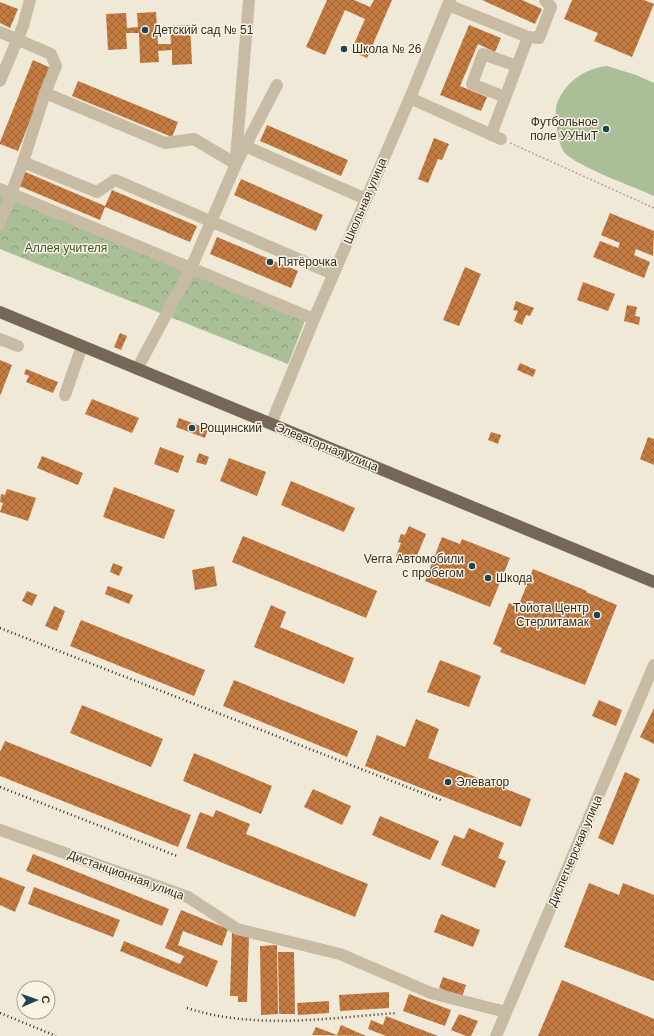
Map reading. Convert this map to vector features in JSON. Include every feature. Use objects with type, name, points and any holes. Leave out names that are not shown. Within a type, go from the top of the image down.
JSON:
[{"type":"main road","name":"Элеваторная улица","points":[[0,312],[654,582]]},
{"type":"street","points":[[0,81],[18,40],[30,0]]},
{"type":"street","points":[[236,164],[249,0]]},
{"type":"street","points":[[449,2],[528,37],[539,38],[550,7],[545,0]]},
{"type":"street","name":"Школьная улица","points":[[271,424],[333,274],[410,98],[449,2]]},
{"type":"street","points":[[0,32],[51,54],[56,66],[45,93],[22,162],[6,191],[0,224]]},
{"type":"street","points":[[410,98],[496,137],[505,97],[528,37]]},
{"type":"street","points":[[505,97],[472,84],[483,54],[517,66]]},
{"type":"street","points":[[137,369],[191,268],[236,164],[276,85]]},
{"type":"street","points":[[45,93],[165,143],[194,139],[236,164]]},
{"type":"street","points":[[245,146],[366,199]]},
{"type":"street","points":[[22,162],[98,192],[115,180],[333,274]]},
{"type":"street","points":[[6,191],[314,319]]},
{"type":"street","points":[[0,339],[18,346]]},
{"type":"street","points":[[65,395],[82,346]]},
{"type":"street","name":"Диспетчерская улица","points":[[496,1036],[654,665]]},
{"type":"street","name":"Дистанционная улица","points":[[0,830],[188,897],[237,928],[340,954],[431,993],[506,1012]]},
{"type":"path","points":[[496,137],[654,208]]},
{"type":"green space","name":"Футбольное поле УУНиТ","points":[[607,66],[636,75],[654,83],[654,196],[580,164],[564,152],[560,144],[557,129],[556,109],[557,102],[563,92],[567,86],[585,72]]},
{"type":"green space","name":"Аллея учителя","points":[[0,195],[306,318],[288,364],[0,249]]},
{"type":"building","points":[[327,0],[354,0],[370,7],[374,0],[392,0],[367,58],[351,51],[365,19],[345,10],[325,55],[306,47]]},
{"type":"building","points":[[482,0],[522,0],[542,9],[535,24]]},
{"type":"building","points":[[572,0],[644,0],[654,4],[632,57],[594,41],[598,33],[564,19]]},
{"type":"building","points":[[0,2],[18,9],[10,28],[0,23]]},
{"type":"building","points":[[156,12],[158,44],[171,44],[170,26],[190,25],[192,64],[172,65],[172,50],[158,51],[159,62],[140,63],[139,33],[126,33],[127,49],[108,50],[106,14],[126,13],[127,28],[138,27],[137,13]]},
{"type":"building","points":[[469,25],[501,38],[495,52],[478,44],[460,86],[487,97],[481,111],[440,95]]},
{"type":"building","points":[[33,60],[51,68],[18,151],[0,144],[0,142]]},
{"type":"building","points":[[78,81],[178,122],[172,137],[72,96]]},
{"type":"building","points":[[267,125],[348,160],[341,176],[260,141]]},
{"type":"building","points":[[434,138],[449,144],[442,160],[438,159],[428,183],[418,179]]},
{"type":"building","points":[[23,171],[105,206],[112,190],[197,226],[190,242],[105,207],[100,220],[17,185]]},
{"type":"building","points":[[241,179],[323,215],[316,231],[234,195]]},
{"type":"building","points":[[610,213],[654,231],[653,256],[636,249],[634,255],[650,262],[644,278],[593,257],[600,241],[618,248],[620,243],[601,235]]},
{"type":"building","points":[[217,237],[298,271],[291,288],[210,254]]},
{"type":"building","points":[[465,267],[481,274],[459,326],[443,320]]},
{"type":"building","points":[[583,282],[615,294],[608,311],[577,300]]},
{"type":"building","points":[[516,301],[534,308],[530,316],[526,315],[522,325],[514,321],[518,311],[513,310]]},
{"type":"building","points":[[627,305],[637,307],[635,316],[640,317],[639,325],[624,321]]},
{"type":"building","points":[[120,333],[127,336],[121,350],[114,347]]},
{"type":"building","points":[[0,360],[12,365],[0,396]]},
{"type":"building","points":[[520,363],[536,370],[533,377],[517,370]]},
{"type":"building","points":[[26,369],[58,382],[53,393],[26,382],[29,376],[24,374]]},
{"type":"building","points":[[92,399],[139,418],[132,433],[85,414]]},
{"type":"building","points":[[179,418],[208,429],[205,438],[176,427]]},
{"type":"building","points":[[491,432],[501,435],[498,444],[488,440]]},
{"type":"building","points":[[648,437],[654,439],[654,465],[640,459]]},
{"type":"building","points":[[160,447],[184,456],[178,473],[154,464]]},
{"type":"building","points":[[199,453],[209,457],[206,465],[196,462]]},
{"type":"building","points":[[42,456],[83,473],[78,485],[37,468]]},
{"type":"building","points":[[229,458],[266,472],[257,496],[220,481]]},
{"type":"building","points":[[291,481],[355,508],[344,532],[281,505]]},
{"type":"building","points":[[114,487],[175,510],[164,539],[103,517]]},
{"type":"building","points":[[7,489],[36,498],[28,521],[0,512],[3,503],[0,502],[1,494],[5,495]]},
{"type":"building","points":[[409,526],[426,534],[414,563],[396,556],[401,543],[398,542],[401,534],[405,535]]},
{"type":"building","points":[[243,536],[377,591],[366,618],[232,562]]},
{"type":"building","points":[[442,537],[460,544],[462,539],[510,558],[490,607],[425,581]]},
{"type":"building","points":[[113,563],[123,567],[119,576],[110,572]]},
{"type":"building","points":[[214,566],[217,586],[195,590],[192,570]]},
{"type":"building","points":[[533,569],[617,605],[585,685],[500,652],[502,648],[493,644],[509,603],[518,607]]},
{"type":"building","points":[[108,586],[133,595],[129,604],[105,594]]},
{"type":"building","points":[[27,591],[37,595],[32,606],[22,601]]},
{"type":"building","points":[[271,605],[286,612],[280,627],[354,658],[344,684],[254,647]]},
{"type":"building","points":[[54,606],[65,611],[57,631],[45,626]]},
{"type":"building","points":[[81,620],[205,670],[194,696],[70,646]]},
{"type":"building","points":[[440,660],[481,676],[469,707],[427,692]]},
{"type":"building","points":[[234,680],[358,731],[347,757],[223,706]]},
{"type":"building","points":[[599,700],[622,710],[616,726],[592,716]]},
{"type":"building","points":[[82,705],[163,739],[151,767],[70,733]]},
{"type":"building","points":[[654,708],[654,744],[640,737]]},
{"type":"building","name":"Элеватор","points":[[416,719],[439,729],[428,758],[531,799],[521,827],[365,766],[377,735],[405,747]]},
{"type":"building","points":[[5,741],[191,815],[178,847],[0,776],[0,752]]},
{"type":"building","points":[[194,753],[272,786],[261,814],[183,781]]},
{"type":"building","points":[[625,772],[640,779],[613,845],[598,838]]},
{"type":"building","points":[[313,789],[351,806],[342,825],[304,807]]},
{"type":"building","points":[[216,810],[250,824],[246,834],[368,884],[355,917],[186,848],[200,812],[213,817]]},
{"type":"building","points":[[380,816],[439,841],[430,860],[372,835]]},
{"type":"building","points":[[469,828],[504,843],[498,858],[506,861],[495,888],[441,865],[454,835],[464,839]]},
{"type":"building","points":[[33,854],[169,909],[162,926],[26,871]]},
{"type":"building","points":[[0,877],[25,887],[15,912],[0,905]]},
{"type":"building","points":[[589,883],[619,895],[623,883],[654,895],[654,981],[564,947]]},
{"type":"building","points":[[34,887],[120,920],[113,937],[28,904]]},
{"type":"building","points":[[181,910],[228,929],[222,946],[183,931],[178,945],[218,961],[207,987],[120,951],[124,941],[180,964],[184,956],[165,948]]},
{"type":"building","points":[[441,914],[480,930],[473,947],[434,932]]},
{"type":"building","points":[[232,933],[249,936],[247,1002],[238,1002],[238,996],[230,996]]},
{"type":"building","points":[[277,945],[278,1014],[261,1015],[260,946]]},
{"type":"building","points":[[278,952],[294,952],[295,1014],[279,1014]]},
{"type":"building","points":[[443,977],[466,985],[462,997],[439,988]]},
{"type":"building","points":[[562,980],[654,1019],[654,1036],[538,1036]]},
{"type":"building","points":[[389,992],[389,1008],[340,1011],[339,995]]},
{"type":"building","points":[[409,994],[451,1010],[445,1026],[403,1011]]},
{"type":"building","points":[[329,1001],[329,1013],[298,1015],[297,1003]]},
{"type":"building","points":[[459,1014],[478,1021],[471,1036],[466,1036],[451,1030]]},
{"type":"building","points":[[386,1016],[438,1036],[386,1036],[368,1029],[371,1020],[383,1025]]},
{"type":"building","points":[[341,1025],[366,1036],[312,1035],[316,1027],[337,1035]]},
{"type":"railway","points":[[0,628],[443,801]]},
{"type":"railway","points":[[0,787],[177,856]]},
{"type":"railway","points":[[187,1008],[213,1015],[265,1021],[291,1021],[397,1013]]},
{"type":"railway","points":[[0,1013],[56,1036]]},
{"type":"place","name":"Детский сад № 51","points":[[145,30]]},
{"type":"place","name":"Школа № 26","points":[[344,49]]},
{"type":"place","name":"Футбольное поле УУНиТ","points":[[606,129]]},
{"type":"place","name":"Пятёрочка","points":[[270,262]]},
{"type":"place","name":"Рощинский","points":[[192,428]]},
{"type":"place","name":"Verra Автомобили с пробегом","points":[[472,566]]},
{"type":"place","name":"Шкода","points":[[488,578]]},
{"type":"place","name":"Тойота Центр Стерлитамак","points":[[597,615]]},
{"type":"place","name":"Элеватор","points":[[448,782]]}]
